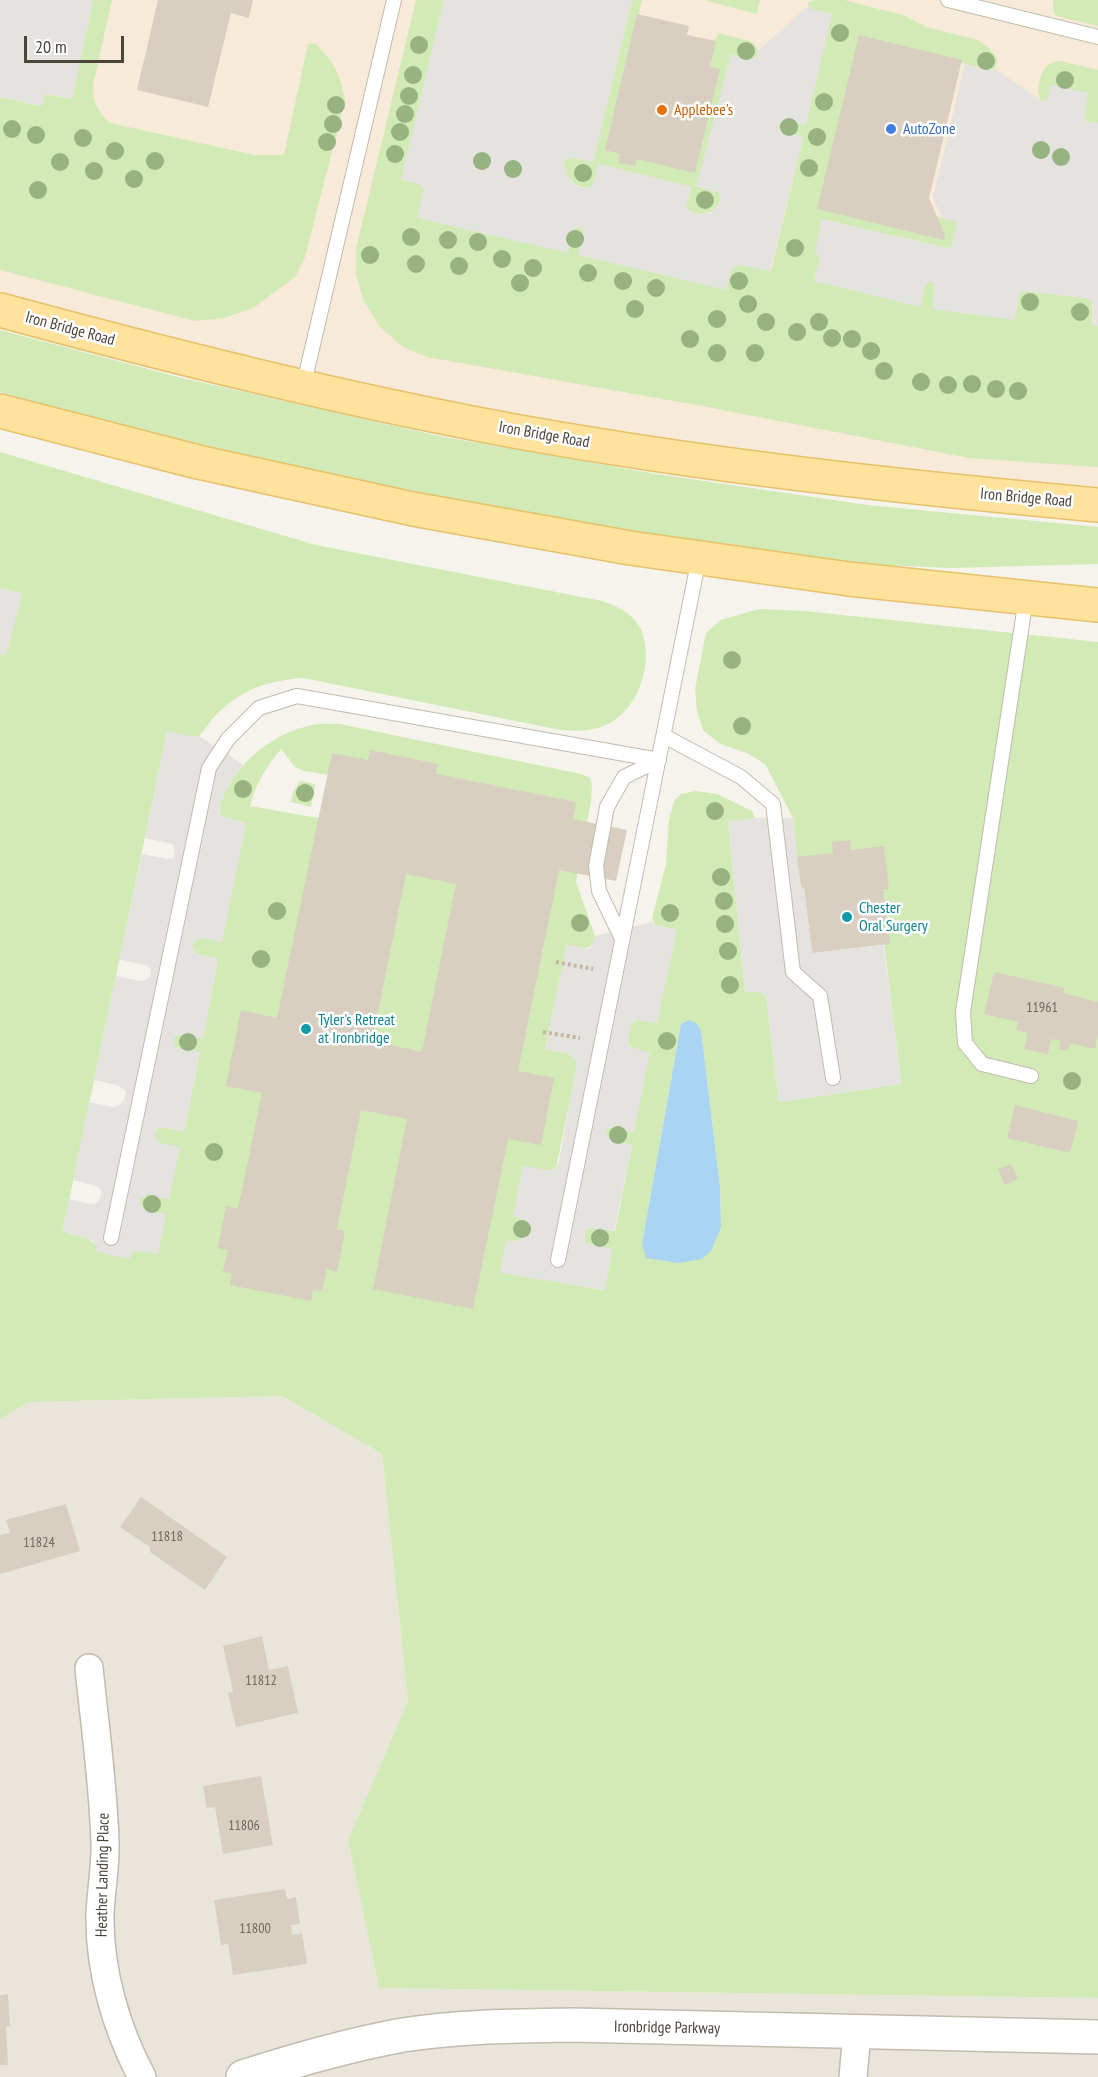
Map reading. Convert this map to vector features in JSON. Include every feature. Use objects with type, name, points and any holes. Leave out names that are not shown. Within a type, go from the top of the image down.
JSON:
[{"type":"main road","name":"Iron Bridge Road","points":[[0,310],[144,349],[303,387],[513,431],[696,461],[924,489],[1098,504]]},
{"type":"main road","points":[[0,411],[198,462],[413,509],[630,548],[849,579],[1098,604]]},
{"type":"street","name":"Heather Landing Place","points":[[89,1668],[95,1734],[102,1775],[105,1845],[100,1915],[102,1948],[112,2004],[131,2057],[142,2077]]},
{"type":"street","name":"Ironbridge Parkway","points":[[243,2077],[321,2052],[404,2035],[489,2026],[573,2025],[1098,2037]]},
{"type":"street","points":[[853,2077],[857,2032]]},
{"type":"lane","points":[[303,387],[394,0]]},
{"type":"lane","points":[[948,0],[1098,37]]},
{"type":"lane","points":[[558,1260],[699,558]]},
{"type":"lane","points":[[1026,598],[963,1012],[965,1043],[982,1064],[1031,1076]]},
{"type":"lane","points":[[111,1238],[210,768],[228,739],[259,708],[297,696],[659,760]]},
{"type":"lane","points":[[664,736],[741,777],[773,804],[794,972],[820,996],[833,1078]]},
{"type":"lane","points":[[622,939],[599,891],[597,875],[596,866],[607,807],[624,777],[659,760]]},
{"type":"path","points":[[556,962],[615,973]]},
{"type":"path","points":[[543,1032],[602,1041]]},
{"type":"shaded area","points":[[0,0],[1098,0],[1098,503],[696,461],[0,310]]},
{"type":"shaded area","points":[[0,0],[93,0],[72,99],[45,94],[42,106],[0,97]]},
{"type":"shaded area","points":[[444,0],[632,0],[593,162],[569,157],[564,162],[565,171],[571,182],[580,188],[589,188],[593,185],[598,164],[691,187],[686,208],[699,215],[710,213],[720,204],[721,197],[718,192],[696,187],[731,54],[750,59],[757,57],[758,51],[808,6],[811,9],[832,14],[806,125],[786,119],[779,123],[778,127],[783,131],[803,137],[770,271],[735,266],[726,290],[578,255],[584,231],[582,227],[574,228],[568,253],[417,218],[424,191],[421,185],[401,179]]},
{"type":"shaded area","points":[[965,64],[988,70],[995,69],[1041,102],[1047,100],[1051,85],[1088,93],[1084,119],[1087,122],[1098,123],[1098,326],[1092,326],[1093,305],[1092,301],[1086,298],[1023,291],[1018,299],[1014,320],[933,309],[934,285],[929,281],[925,285],[920,307],[814,281],[820,257],[815,253],[821,219],[946,248],[951,247],[957,222],[943,219],[933,198]]},
{"type":"shaded area","points":[[0,588],[22,594],[6,655],[0,654]]},
{"type":"shaded area","points":[[167,731],[193,737],[199,736],[244,765],[233,778],[221,800],[219,811],[222,817],[246,823],[222,942],[201,938],[196,939],[192,947],[197,954],[218,959],[203,1039],[179,1034],[173,1038],[175,1047],[200,1052],[184,1132],[161,1127],[157,1129],[154,1136],[159,1143],[180,1147],[169,1199],[147,1195],[140,1199],[139,1203],[145,1210],[166,1214],[158,1254],[137,1251],[133,1252],[129,1259],[97,1252],[92,1240],[67,1233],[63,1229],[69,1199],[90,1204],[97,1203],[101,1196],[101,1190],[97,1186],[73,1180],[89,1102],[119,1106],[126,1093],[117,1085],[94,1080],[116,976],[141,981],[151,975],[148,966],[119,959],[142,854],[174,858],[173,844],[145,838]]},
{"type":"shaded area","points":[[793,818],[801,888],[804,888],[812,953],[884,945],[901,1084],[779,1102],[766,996],[759,992],[745,992],[728,821]]},
{"type":"shaded area","points":[[652,922],[655,925],[677,930],[657,1023],[639,1020],[631,1023],[628,1046],[650,1053],[634,1132],[611,1128],[607,1129],[606,1133],[610,1140],[632,1145],[614,1231],[587,1229],[584,1240],[587,1243],[612,1249],[605,1290],[500,1273],[506,1241],[525,1238],[529,1233],[530,1226],[525,1220],[513,1216],[523,1166],[552,1171],[559,1161],[577,1062],[569,1054],[545,1049],[567,945],[588,949],[592,947],[595,936]]},
{"type":"shaded area","points":[[282,1396],[382,1454],[408,1701],[348,1840],[379,1988],[1098,1998],[1098,2077],[0,2077],[0,1419],[29,1402]]},
{"type":"green space","points":[[93,0],[112,0],[93,85],[97,106],[110,123],[255,155],[284,155],[308,44],[315,43],[336,69],[345,101],[305,257],[295,277],[253,308],[224,318],[195,321],[0,270],[0,97],[41,106],[45,94],[72,99]]},
{"type":"green space","points":[[416,0],[444,0],[402,180],[421,185],[424,191],[568,253],[574,228],[582,227],[584,231],[579,255],[726,289],[731,271],[735,266],[744,265],[771,271],[803,138],[778,127],[779,123],[786,119],[805,125],[832,14],[811,9],[808,3],[815,0],[844,0],[903,15],[926,27],[978,40],[990,49],[998,60],[995,69],[988,70],[960,62],[923,199],[925,214],[957,222],[952,247],[947,248],[822,219],[920,307],[925,285],[929,281],[1014,320],[1020,293],[1023,291],[1086,298],[1092,301],[1092,325],[1098,326],[1098,467],[969,458],[702,406],[427,357],[403,347],[380,327],[363,300],[356,273],[356,249]]},
{"type":"green space","points":[[632,0],[642,0],[609,146],[706,71],[718,33],[753,42],[758,51],[757,57],[750,59],[731,55],[697,187],[718,192],[721,197],[716,207],[707,213],[697,213],[686,208],[691,187],[598,164],[593,185],[589,188],[574,184],[566,173],[564,162],[569,157],[593,162]]},
{"type":"green space","points":[[704,0],[760,0],[757,14]]},
{"type":"green space","points":[[1053,0],[1098,0],[1098,26],[1054,14]]},
{"type":"green space","points":[[1060,61],[1098,70],[1098,123],[1087,122],[1084,116],[1047,100],[1041,102],[1039,84],[1044,70]]},
{"type":"green space","points":[[0,330],[182,378],[444,437],[650,473],[867,505],[1098,527],[1098,564],[950,568],[841,563],[569,521],[299,469],[131,431],[0,392]]},
{"type":"green space","points":[[0,452],[316,545],[602,601],[623,610],[632,617],[644,639],[646,652],[643,678],[638,691],[623,713],[613,721],[595,729],[578,731],[555,729],[303,678],[278,681],[247,692],[217,714],[199,736],[167,732],[63,1229],[67,1233],[85,1237],[95,1244],[137,1251],[145,1210],[139,1203],[140,1199],[147,1195],[169,1199],[159,1143],[154,1136],[157,1129],[161,1127],[184,1131],[200,1053],[175,1047],[173,1038],[179,1034],[203,1038],[218,959],[197,954],[192,947],[194,942],[200,938],[221,942],[246,823],[222,817],[221,802],[235,775],[263,747],[286,734],[312,725],[340,724],[581,774],[590,778],[591,801],[576,882],[595,936],[594,942],[589,947],[567,945],[545,1049],[569,1054],[577,1062],[577,1067],[556,1168],[544,1171],[523,1167],[518,1217],[530,1226],[525,1236],[514,1241],[500,1272],[604,1290],[584,1240],[587,1229],[615,1231],[632,1145],[610,1140],[606,1133],[607,1129],[611,1128],[634,1131],[631,1048],[627,1042],[631,1023],[639,1020],[657,1022],[676,930],[655,925],[652,918],[666,864],[669,820],[674,801],[681,794],[696,791],[717,794],[752,811],[755,818],[728,822],[745,992],[759,992],[766,996],[779,1102],[901,1084],[876,855],[803,861],[797,857],[793,818],[765,764],[747,753],[720,744],[703,730],[697,711],[695,689],[706,633],[721,620],[759,609],[805,611],[1098,642],[1098,1998],[379,1988],[348,1840],[408,1701],[382,1454],[282,1396],[29,1402],[0,1419],[0,654],[5,655],[22,594],[0,588]],"holes":[[[281,749],[295,767],[304,771],[335,776],[322,822],[318,818],[250,806],[262,776]],[[689,1020],[701,1030],[720,1187],[721,1227],[642,1244],[681,1024]]]},
{"type":"green space","points":[[300,781],[315,784],[311,807],[291,802],[293,792]]},
{"type":"water","points":[[689,1020],[696,1023],[701,1030],[720,1187],[721,1227],[711,1251],[702,1259],[678,1263],[646,1258],[642,1244],[681,1024]]},
{"type":"building","points":[[158,0],[253,0],[249,18],[231,13],[208,107],[137,90]]},
{"type":"building","name":"Applebee's","points":[[637,14],[689,26],[687,35],[716,41],[710,67],[720,69],[695,173],[637,159],[635,166],[618,163],[620,154],[605,150]]},
{"type":"building","name":"AutoZone","points":[[859,35],[962,60],[929,198],[945,235],[944,240],[817,209]]},
{"type":"building","name":"Tyler's Retreat at Ironbridge","points":[[370,750],[438,764],[436,774],[576,802],[573,819],[627,830],[616,881],[559,870],[518,1071],[554,1078],[541,1145],[508,1139],[473,1309],[373,1289],[407,1119],[361,1110],[337,1229],[345,1231],[337,1272],[327,1269],[322,1291],[313,1290],[311,1301],[230,1285],[232,1273],[223,1272],[228,1250],[218,1248],[226,1206],[238,1209],[262,1093],[226,1086],[241,1010],[277,1018],[332,753],[368,760]],"holes":[[[406,874],[456,884],[422,1052],[372,1041]]]},
{"type":"building","name":"Chester Oral Surgery","points":[[850,840],[851,850],[884,846],[889,889],[883,889],[890,944],[812,953],[804,888],[801,888],[797,857],[833,853],[832,842]]},
{"type":"building","points":[[994,972],[1064,988],[1063,993],[1098,1002],[1098,1033],[1095,1049],[1070,1043],[1068,1051],[1059,1049],[1061,1041],[1051,1039],[1048,1054],[1024,1049],[1028,1033],[1016,1030],[1018,1022],[984,1014]]},
{"type":"building","points":[[1015,1105],[1078,1121],[1070,1153],[1007,1138]]},
{"type":"building","points":[[1011,1164],[1018,1179],[1005,1185],[998,1169]]},
{"type":"building","points":[[141,1497],[227,1557],[205,1590],[150,1552],[150,1547],[120,1527]]},
{"type":"building","points":[[66,1504],[80,1551],[0,1574],[0,1535],[10,1533],[6,1520]]},
{"type":"building","points":[[262,1636],[269,1670],[288,1666],[298,1713],[236,1727],[228,1693],[233,1692],[223,1646]]},
{"type":"building","points":[[261,1776],[273,1845],[223,1854],[215,1807],[207,1808],[203,1786]]},
{"type":"building","points":[[285,1889],[287,1899],[296,1897],[300,1924],[291,1925],[292,1935],[302,1933],[307,1964],[233,1975],[228,1944],[221,1945],[214,1900]]},
{"type":"building","points":[[8,1994],[10,2026],[6,2027],[8,2065],[0,2065],[0,1995]]},
{"type":"place","name":"Applebee's","points":[[662,110]]},
{"type":"place","name":"AutoZone","points":[[891,129]]},
{"type":"place","name":"Chester Oral Surgery","points":[[847,917]]},
{"type":"place","name":"Tyler's Retreat at Ironbridge","points":[[306,1029]]}]
